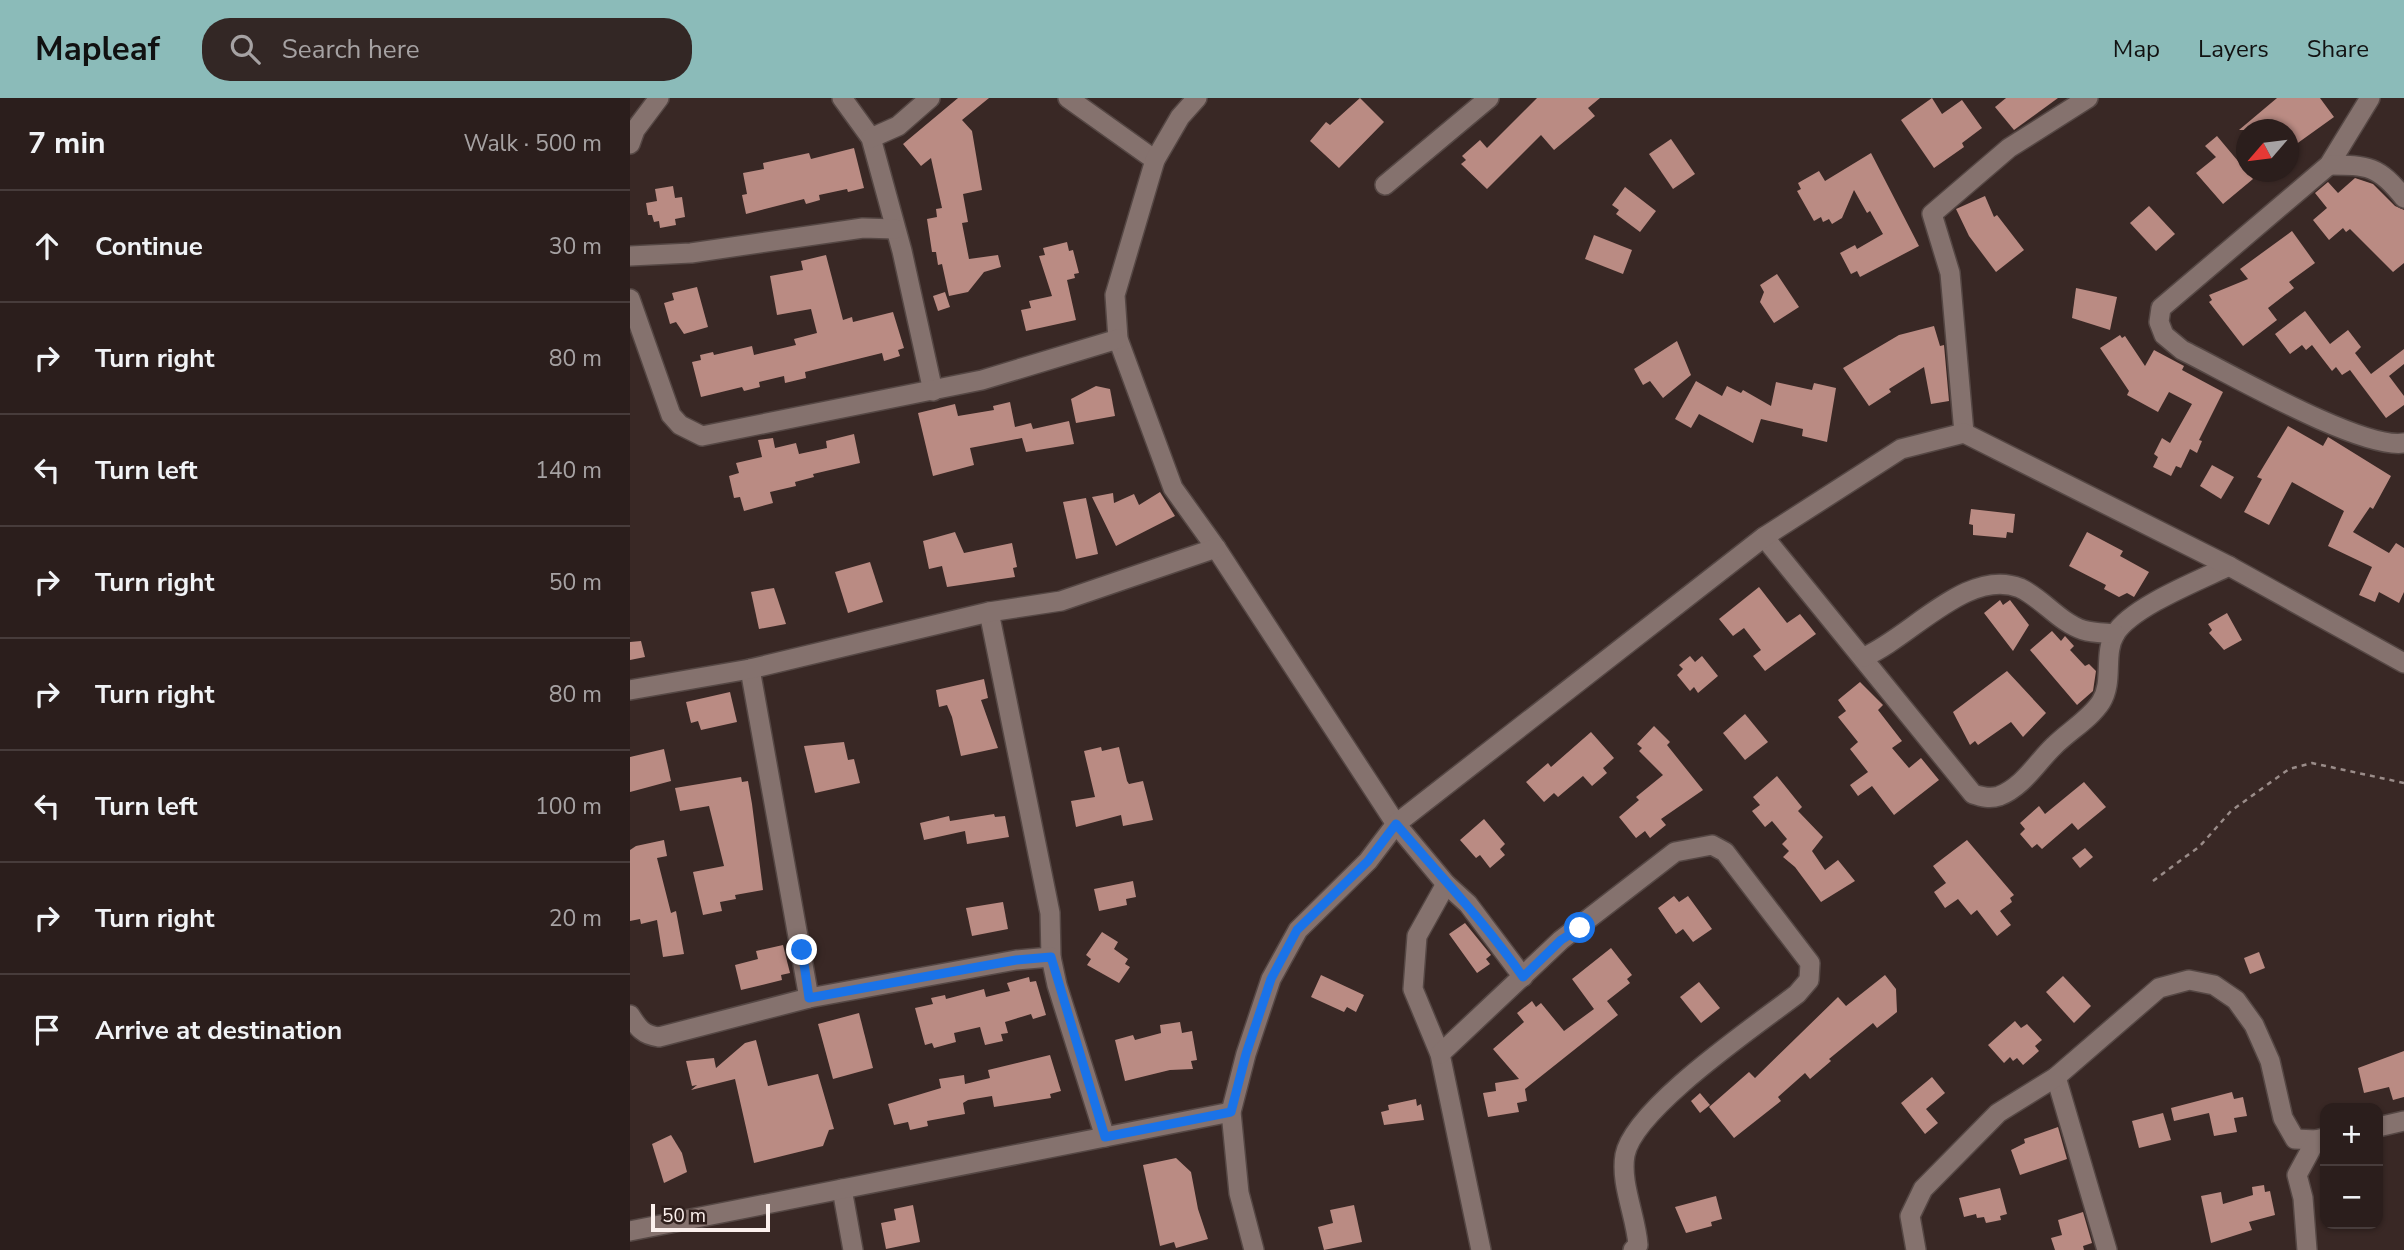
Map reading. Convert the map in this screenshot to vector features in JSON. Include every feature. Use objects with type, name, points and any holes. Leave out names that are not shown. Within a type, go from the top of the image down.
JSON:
[{"type":"street","points":[[630,144],[635,130],[659,98]]},
{"type":"street","points":[[842,98],[872,138],[933,391]]},
{"type":"street","points":[[872,138],[898,126],[930,98]]},
{"type":"street","points":[[1068,98],[1155,160]]},
{"type":"street","points":[[1197,98],[1180,117],[1155,160],[1115,295],[1118,339],[1173,488],[1216,548],[1396,824],[1446,884],[1468,904],[1523,977]]},
{"type":"street","points":[[1385,185],[1489,98]]},
{"type":"street","points":[[1964,433],[1951,274],[1932,214],[2009,148],[2088,98]]},
{"type":"street","points":[[2371,98],[2329,166],[2184,286],[2161,309],[2159,323],[2164,335],[2182,350],[2343,430],[2377,442],[2404,443]]},
{"type":"street","points":[[2329,166],[2369,166],[2389,179],[2404,198]]},
{"type":"street","points":[[630,256],[716,250],[863,228],[895,229]]},
{"type":"street","points":[[630,299],[671,415],[692,433],[715,435],[982,380],[1118,339]]},
{"type":"street","points":[[1254,1250],[1239,1193],[1231,1112],[1246,1054],[1271,979],[1297,930],[1368,861],[1396,824],[1764,537],[1901,449],[1964,433],[2229,566],[2404,663]]},
{"type":"street","points":[[1764,537],[1973,794],[1986,798],[1999,796],[2020,783],[2101,701],[2109,680],[2110,651],[2115,634],[2148,606],[2229,566]]},
{"type":"street","points":[[630,690],[750,669],[989,612],[1061,601],[1216,548]]},
{"type":"street","points":[[1864,657],[1882,649],[1954,599],[1994,582],[2021,589],[2082,630],[2115,634]]},
{"type":"street","points":[[989,612],[1049,913],[1051,957],[1105,1137]]},
{"type":"street","points":[[750,669],[809,998]]},
{"type":"street","points":[[1440,1054],[1561,940],[1675,852],[1712,845],[1725,852],[1810,963],[1809,980],[1797,994],[1701,1068],[1646,1118],[1629,1140],[1625,1157],[1625,1179],[1637,1228],[1638,1245],[1633,1250]]},
{"type":"street","points":[[1446,884],[1417,936],[1413,989],[1440,1054],[1481,1250]]},
{"type":"street","points":[[630,1015],[638,1029],[649,1036],[659,1037],[809,998],[1016,960],[1051,957]]},
{"type":"street","points":[[1916,1250],[1910,1216],[1923,1189],[1998,1113],[2056,1077],[2159,988],[2189,980],[2214,985],[2236,1000],[2254,1025],[2270,1061],[2283,1118],[2295,1139],[2320,1139]]},
{"type":"street","points":[[2056,1077],[2107,1250]]},
{"type":"street","points":[[630,1231],[1231,1112]]},
{"type":"street","points":[[2383,1126],[2404,1121]]},
{"type":"street","points":[[2307,1250],[2303,1233],[2303,1198],[2297,1175],[2320,1140]]},
{"type":"street","points":[[842,1189],[853,1250]]},
{"type":"path","points":[[2153,881],[2200,846],[2231,811],[2289,769],[2312,763],[2404,783]]},
{"type":"building","points":[[958,98],[989,98],[962,120],[972,131],[982,190],[963,194],[968,222],[962,223],[969,259],[998,255],[1001,267],[984,272],[968,292],[949,296],[942,264],[938,265],[936,252],[932,252],[927,219],[937,217],[936,209],[942,208],[931,158],[921,166],[903,144]]},
{"type":"building","points":[[1360,98],[1384,122],[1339,168],[1310,141],[1326,122],[1330,125]]},
{"type":"building","points":[[1537,98],[1600,98],[1588,108],[1595,116],[1554,150],[1541,135],[1487,189],[1461,164],[1466,160],[1462,156],[1480,140],[1487,148]]},
{"type":"building","points":[[1932,98],[1942,114],[1962,100],[1982,128],[1962,143],[1964,147],[1934,168],[1901,120]]},
{"type":"building","points":[[2006,98],[2058,98],[2014,130],[1995,107]]},
{"type":"building","points":[[2277,98],[2320,98],[2334,117],[2299,142],[2299,119],[2252,119]]},
{"type":"building","points":[[2217,136],[2236,159],[2236,182],[2249,182],[2223,204],[2196,173],[2216,157],[2205,146]]},
{"type":"building","points":[[1671,139],[1695,174],[1673,189],[1649,154]]},
{"type":"building","points":[[854,148],[864,188],[819,195],[820,200],[806,204],[804,199],[746,214],[742,195],[747,194],[743,173],[764,169],[763,163],[809,153],[811,159]]},
{"type":"building","points":[[1871,153],[1919,246],[1860,277],[1857,271],[1851,274],[1840,253],[1855,245],[1857,249],[1883,234],[1870,211],[1867,213],[1854,190],[1842,218],[1832,224],[1829,219],[1823,222],[1821,217],[1814,221],[1797,191],[1801,189],[1798,183],[1819,171],[1825,181]]},
{"type":"building","points":[[2355,178],[2373,184],[2395,206],[2404,210],[2404,263],[2393,272],[2350,229],[2346,232],[2343,228],[2329,240],[2313,220],[2327,208],[2315,193],[2328,182],[2338,193]]},
{"type":"building","points":[[673,186],[675,198],[682,197],[685,217],[675,219],[676,225],[660,228],[659,221],[654,222],[652,215],[648,215],[646,203],[657,201],[655,189]]},
{"type":"building","points":[[1625,187],[1656,211],[1640,232],[1616,214],[1619,210],[1612,205]]},
{"type":"building","points":[[1985,196],[1994,217],[1997,215],[2024,250],[1996,272],[1969,236],[1956,209]]},
{"type":"building","points":[[2149,206],[2175,234],[2156,251],[2130,223]]},
{"type":"building","points":[[2292,231],[2315,263],[2289,282],[2294,288],[2268,308],[2277,320],[2243,346],[2209,302],[2212,300],[2209,295],[2248,279],[2240,269]]},
{"type":"building","points":[[1594,235],[1632,250],[1623,274],[1585,259]]},
{"type":"building","points":[[1067,242],[1069,251],[1073,250],[1079,273],[1074,274],[1075,278],[1067,280],[1076,320],[1026,331],[1021,310],[1031,308],[1029,301],[1052,296],[1039,256],[1045,255],[1043,248]]},
{"type":"building","points":[[826,255],[843,320],[852,317],[853,322],[893,312],[904,348],[898,350],[900,356],[884,361],[882,353],[805,372],[806,378],[785,383],[784,376],[759,382],[760,387],[744,391],[742,387],[701,397],[692,362],[701,360],[700,355],[713,352],[714,355],[752,346],[754,355],[796,345],[794,339],[817,333],[811,309],[777,315],[770,276],[803,270],[801,261]]},
{"type":"building","points":[[1777,274],[1799,307],[1774,323],[1760,302],[1764,292],[1760,285]]},
{"type":"building","points":[[697,287],[708,327],[684,334],[676,322],[670,324],[664,303],[674,300],[672,293]]},
{"type":"building","points":[[2076,288],[2117,297],[2110,330],[2072,318]]},
{"type":"building","points":[[945,292],[950,307],[938,311],[933,296]]},
{"type":"building","points":[[2305,311],[2330,344],[2348,330],[2361,347],[2355,353],[2371,374],[2404,349],[2404,364],[2389,376],[2404,396],[2404,405],[2386,418],[2350,370],[2342,375],[2336,367],[2332,371],[2312,345],[2306,350],[2302,345],[2290,354],[2275,334]]},
{"type":"building","points":[[1934,326],[1940,346],[1944,345],[1949,401],[1931,404],[1924,367],[1889,389],[1891,392],[1869,406],[1843,368],[1899,335]]},
{"type":"building","points":[[2120,335],[2122,338],[2125,336],[2145,366],[2154,350],[2184,366],[2182,370],[2223,392],[2199,440],[2202,441],[2197,453],[2190,449],[2181,468],[2176,466],[2171,476],[2153,467],[2158,457],[2154,454],[2162,438],[2170,443],[2192,404],[2169,392],[2158,412],[2127,395],[2129,391],[2100,348]]},
{"type":"building","points":[[1677,341],[1691,375],[1663,398],[1650,381],[1643,385],[1634,369]]},
{"type":"building","points":[[1696,381],[1722,396],[1727,386],[1741,393],[1743,390],[1771,406],[1776,382],[1812,390],[1814,383],[1836,388],[1827,442],[1802,436],[1803,429],[1761,419],[1753,443],[1699,414],[1691,428],[1675,419]]},
{"type":"building","points":[[1096,386],[1110,389],[1115,416],[1076,423],[1071,399]]},
{"type":"building","points":[[1010,402],[1015,427],[1031,423],[1033,429],[1069,421],[1074,444],[1026,452],[1022,438],[970,448],[974,465],[933,476],[918,413],[955,404],[958,416],[994,410],[993,406]]},
{"type":"building","points":[[2288,426],[2323,446],[2328,437],[2391,476],[2373,509],[2370,507],[2353,532],[2389,553],[2396,543],[2404,548],[2404,592],[2399,603],[2379,592],[2375,602],[2359,595],[2372,567],[2328,546],[2344,511],[2292,482],[2269,525],[2244,512],[2262,479],[2257,477]]},
{"type":"building","points":[[854,434],[860,463],[813,474],[814,477],[795,482],[796,486],[770,492],[773,503],[744,511],[740,497],[734,498],[729,476],[739,473],[736,463],[762,457],[758,440],[773,438],[775,448],[796,443],[799,454],[827,448],[826,441]]},
{"type":"building","points":[[2212,465],[2234,477],[2221,499],[2200,486]]},
{"type":"building","points":[[1160,492],[1175,516],[1116,546],[1092,497],[1113,493],[1114,503],[1134,494],[1139,505]]},
{"type":"building","points":[[1086,498],[1098,554],[1076,559],[1063,502]]},
{"type":"building","points":[[1971,509],[2015,514],[2013,533],[2007,532],[2006,538],[1973,535],[1973,525],[1969,524]]},
{"type":"building","points":[[955,532],[964,553],[1012,543],[1017,567],[1013,568],[1015,577],[947,587],[942,566],[929,569],[923,541]]},
{"type":"building","points":[[2087,532],[2123,551],[2120,556],[2149,572],[2134,597],[2127,593],[2119,597],[2104,589],[2106,585],[2069,566]]},
{"type":"building","points":[[870,562],[883,602],[848,613],[835,572]]},
{"type":"building","points":[[1759,587],[1787,623],[1800,614],[1816,634],[1765,671],[1753,656],[1761,650],[1744,628],[1733,636],[1719,619]]},
{"type":"building","points":[[774,588],[786,624],[759,629],[751,592]]},
{"type":"building","points":[[2000,600],[2003,605],[2010,600],[2029,625],[2013,651],[1984,613]]},
{"type":"building","points":[[2227,613],[2242,640],[2224,650],[2209,633],[2212,630],[2208,624]]},
{"type":"building","points":[[2052,631],[2061,641],[2065,636],[2074,646],[2070,650],[2085,666],[2089,664],[2096,671],[2093,691],[2077,705],[2030,650]]},
{"type":"building","points":[[641,641],[645,657],[630,660],[630,642]]},
{"type":"building","points":[[1690,656],[1695,662],[1702,656],[1718,676],[1698,693],[1694,687],[1690,691],[1677,675],[1683,669],[1679,665]]},
{"type":"building","points":[[2007,671],[2046,713],[2023,737],[2011,722],[1978,745],[1975,741],[1970,745],[1953,712]]},
{"type":"building","points":[[984,679],[988,698],[981,700],[998,748],[961,756],[952,717],[947,705],[939,707],[936,690]]},
{"type":"building","points":[[1860,682],[1883,705],[1878,710],[1902,741],[1892,748],[1909,768],[1921,758],[1939,780],[1894,815],[1872,786],[1858,796],[1850,785],[1868,772],[1850,749],[1858,742],[1838,717],[1846,711],[1838,700]]},
{"type":"building","points":[[730,692],[737,722],[701,730],[698,721],[691,723],[686,702]]},
{"type":"building","points":[[1745,714],[1768,742],[1745,760],[1723,733]]},
{"type":"building","points":[[1654,726],[1670,742],[1667,745],[1703,790],[1661,819],[1666,825],[1650,838],[1645,831],[1636,838],[1619,817],[1639,800],[1636,797],[1663,775],[1639,751],[1642,748],[1637,744]]},
{"type":"building","points":[[1591,732],[1614,758],[1603,768],[1607,773],[1592,786],[1583,776],[1558,797],[1554,793],[1544,802],[1526,782],[1548,763],[1551,767]]},
{"type":"building","points":[[844,742],[848,760],[854,759],[860,783],[815,793],[804,746]]},
{"type":"building","points":[[1101,747],[1102,751],[1119,747],[1129,784],[1143,781],[1153,820],[1123,826],[1121,815],[1076,827],[1071,801],[1095,797],[1084,751]]},
{"type":"building","points":[[664,749],[671,781],[630,792],[630,757]]},
{"type":"building","points":[[1777,776],[1802,807],[1798,811],[1823,837],[1812,851],[1825,870],[1838,860],[1855,881],[1821,902],[1795,867],[1783,857],[1789,851],[1782,844],[1787,839],[1772,821],[1765,827],[1752,811],[1760,805],[1753,797]]},
{"type":"building","points":[[741,777],[742,782],[748,781],[763,890],[735,895],[736,899],[720,902],[722,911],[703,915],[693,872],[724,866],[709,806],[680,811],[675,788]]},
{"type":"building","points":[[2084,782],[2106,807],[2078,830],[2072,823],[2042,849],[2037,844],[2032,848],[2020,834],[2025,829],[2020,823],[2039,806],[2045,814]]},
{"type":"building","points":[[994,814],[995,817],[1005,816],[1009,837],[967,844],[965,831],[924,840],[920,823],[949,816],[950,821]]},
{"type":"building","points":[[1484,819],[1505,844],[1500,849],[1505,855],[1490,868],[1480,855],[1476,858],[1460,840]]},
{"type":"building","points":[[664,840],[667,856],[657,858],[671,913],[676,911],[684,954],[663,957],[657,920],[641,924],[640,919],[630,921],[630,850],[636,846]]},
{"type":"building","points":[[1967,840],[2014,895],[2010,898],[2012,902],[2000,911],[2011,925],[1997,936],[1977,910],[1971,915],[1958,899],[1945,908],[1934,892],[1946,883],[1933,866]]},
{"type":"building","points":[[2085,848],[2093,857],[2080,868],[2072,858]]},
{"type":"building","points":[[1133,881],[1136,897],[1126,899],[1127,905],[1099,911],[1094,889]]},
{"type":"building","points":[[1674,896],[1679,902],[1688,896],[1712,929],[1693,942],[1683,929],[1676,934],[1658,908]]},
{"type":"building","points":[[1003,902],[1008,929],[972,936],[966,908]]},
{"type":"building","points":[[1465,923],[1491,955],[1486,959],[1490,964],[1477,973],[1449,934]]},
{"type":"building","points":[[1102,932],[1118,942],[1114,949],[1128,959],[1125,964],[1130,967],[1119,983],[1087,965],[1091,959],[1086,955]]},
{"type":"building","points":[[783,945],[790,973],[781,975],[782,980],[741,990],[735,965],[758,959],[756,951]]},
{"type":"building","points":[[1611,948],[1632,975],[1627,979],[1630,983],[1607,1001],[1618,1015],[1525,1089],[1527,1101],[1517,1103],[1519,1112],[1488,1117],[1483,1093],[1496,1091],[1495,1083],[1519,1079],[1493,1049],[1524,1022],[1517,1013],[1532,1001],[1536,1007],[1541,1003],[1564,1031],[1594,1009],[1572,979]]},
{"type":"building","points":[[2259,952],[2265,968],[2250,974],[2244,958]]},
{"type":"building","points":[[1321,975],[1364,995],[1356,1012],[1347,1007],[1344,1012],[1311,997]]},
{"type":"building","points":[[1885,975],[1896,989],[1897,1012],[1877,1028],[1873,1023],[1829,1059],[1831,1061],[1810,1079],[1805,1073],[1778,1097],[1781,1101],[1734,1138],[1709,1107],[1749,1072],[1755,1078],[1838,997],[1846,1006]]},
{"type":"building","points":[[2063,976],[2091,1006],[2074,1023],[2046,992]]},
{"type":"building","points":[[1029,977],[1030,982],[1036,981],[1046,1015],[1033,1019],[1031,1014],[1005,1022],[1008,1033],[1001,1034],[1003,1041],[985,1045],[980,1027],[954,1033],[956,1042],[934,1048],[932,1043],[925,1045],[915,1008],[933,1004],[931,998],[945,995],[946,999],[984,989],[986,997],[1010,991],[1007,983]]},
{"type":"building","points":[[1699,982],[1720,1008],[1701,1023],[1680,997]]},
{"type":"building","points":[[859,1013],[873,1068],[833,1079],[818,1024]]},
{"type":"building","points":[[2015,1021],[2021,1028],[2027,1024],[2042,1040],[2035,1046],[2039,1051],[2023,1065],[2017,1058],[2013,1061],[2010,1057],[2004,1063],[1988,1045]]},
{"type":"building","points":[[1180,1022],[1182,1033],[1192,1031],[1197,1060],[1191,1061],[1193,1069],[1170,1070],[1125,1081],[1115,1040],[1133,1035],[1135,1040],[1161,1033],[1160,1025]]},
{"type":"building","points":[[756,1040],[768,1086],[818,1074],[834,1129],[829,1130],[823,1146],[754,1163],[735,1079],[691,1090],[697,1085],[692,1086],[686,1061],[714,1058],[716,1068],[745,1043]]},
{"type":"building","points":[[2404,1051],[2404,1097],[2393,1100],[2389,1087],[2364,1093],[2358,1068]]},
{"type":"building","points":[[1050,1055],[1061,1091],[1050,1094],[1051,1098],[994,1107],[992,1096],[968,1100],[963,1103],[965,1114],[927,1121],[928,1126],[910,1130],[908,1122],[894,1125],[888,1104],[941,1088],[939,1079],[964,1075],[965,1084],[990,1078],[988,1070]]},
{"type":"building","points":[[1932,1077],[1945,1093],[1926,1109],[1938,1123],[1925,1134],[1901,1103]]},
{"type":"building","points":[[2232,1092],[2234,1099],[2243,1097],[2247,1116],[2234,1118],[2237,1132],[2214,1136],[2209,1113],[2174,1121],[2171,1108]]},
{"type":"building","points":[[1700,1093],[1710,1105],[1700,1113],[1691,1101]]},
{"type":"building","points":[[1416,1099],[1417,1106],[1421,1104],[1424,1120],[1384,1125],[1381,1112],[1389,1110],[1388,1105]]},
{"type":"building","points":[[2163,1113],[2171,1140],[2139,1148],[2132,1121]]},
{"type":"building","points":[[2058,1127],[2067,1159],[2020,1175],[2011,1150],[2025,1143],[2024,1139]]},
{"type":"building","points":[[671,1135],[682,1153],[687,1172],[664,1183],[652,1144]]},
{"type":"building","points":[[1176,1158],[1191,1172],[1198,1209],[1208,1239],[1176,1248],[1174,1242],[1160,1246],[1143,1165]]},
{"type":"building","points":[[2264,1185],[2265,1192],[2270,1191],[2275,1215],[2249,1222],[2252,1230],[2211,1243],[2201,1196],[2221,1192],[2223,1204],[2253,1195],[2252,1187]]},
{"type":"building","points":[[2000,1188],[2007,1214],[2000,1216],[2001,1220],[1986,1223],[1984,1217],[1977,1218],[1976,1214],[1964,1217],[1959,1198]]},
{"type":"building","points":[[1716,1196],[1722,1219],[1711,1222],[1712,1226],[1686,1233],[1675,1207]]},
{"type":"building","points":[[913,1205],[920,1242],[886,1249],[881,1223],[896,1220],[894,1209]]},
{"type":"building","points":[[1354,1205],[1362,1242],[1324,1250],[1318,1227],[1333,1223],[1330,1210]]},
{"type":"building","points":[[2083,1212],[2092,1243],[2083,1246],[2084,1250],[2055,1250],[2051,1238],[2062,1235],[2058,1220]]},
{"type":"route","points":[[802,950],[809,998],[1016,960],[1051,957],[1057,985],[1105,1137],[1231,1112],[1246,1054],[1271,979],[1297,930],[1368,861],[1396,824],[1446,884],[1468,904],[1523,977],[1561,940],[1580,928]]}]
